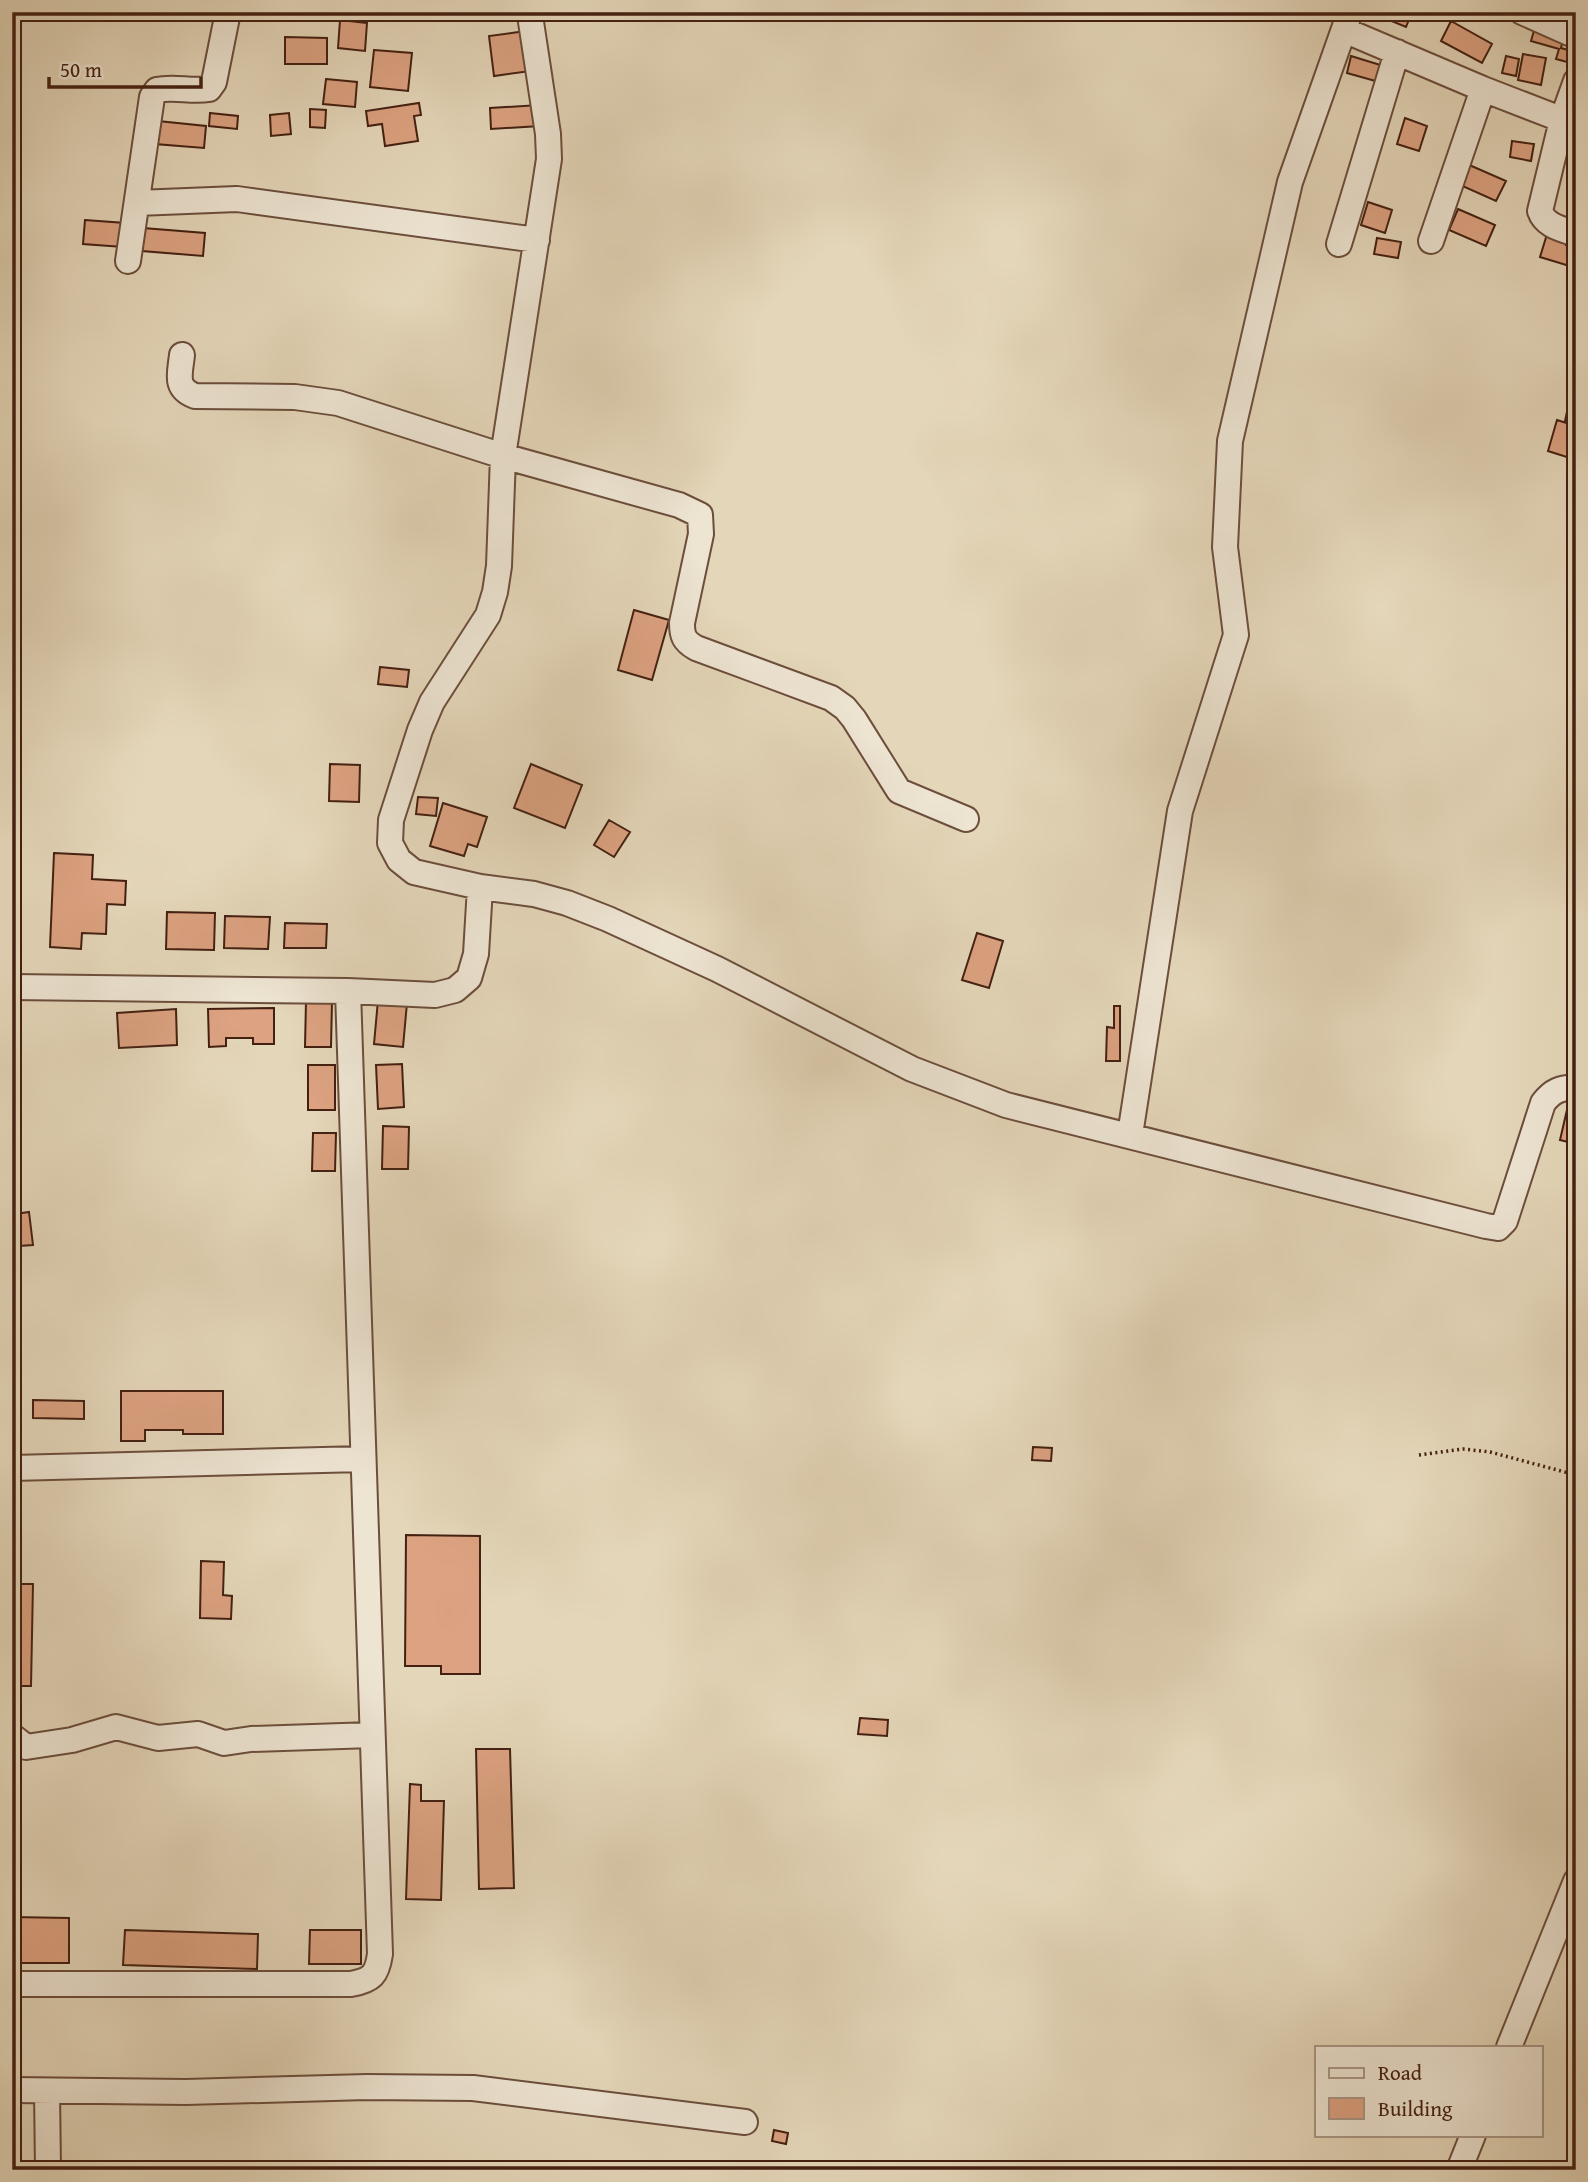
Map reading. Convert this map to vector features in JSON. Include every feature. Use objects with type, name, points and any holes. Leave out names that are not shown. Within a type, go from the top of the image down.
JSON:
[{"type":"street","points":[[128,261],[152,97],[157,90],[165,88],[209,89],[214,82],[228,12]]},
{"type":"street","points":[[531,12],[549,159],[503,456],[499,566],[488,615],[432,702],[420,730],[391,820],[390,843],[399,860],[414,872],[480,887],[534,894],[608,919],[717,969],[912,1069],[1006,1105],[1486,1226],[1498,1227],[1505,1221],[1543,1103],[1551,1092],[1576,1088]]},
{"type":"street","points":[[1522,12],[1576,36]]},
{"type":"street","points":[[1130,1135],[1180,811],[1236,635],[1225,547],[1230,441],[1290,182],[1347,21],[1397,52],[1569,122]]},
{"type":"street","points":[[1339,244],[1397,52]]},
{"type":"street","points":[[1576,81],[1569,122],[1540,211],[1548,223],[1576,234]]},
{"type":"street","points":[[1431,241],[1483,89]]},
{"type":"street","points":[[137,203],[237,199],[537,240]]},
{"type":"street","points":[[182,355],[180,385],[185,392],[195,396],[295,397],[338,403],[503,456],[679,505],[700,515],[701,534],[682,623],[682,635],[686,642],[831,698],[855,719],[899,791],[966,819]]},
{"type":"street","points":[[12,987],[348,991],[435,995],[455,990],[469,978],[476,954],[480,887]]},
{"type":"street","points":[[12,1984],[351,1984],[372,1977],[378,1966],[380,1954],[348,991]]},
{"type":"street","points":[[12,1468],[362,1459]]},
{"type":"street","points":[[12,1736],[26,1747],[72,1740],[116,1727],[158,1738],[198,1734],[223,1743],[251,1739],[372,1735]]},
{"type":"street","points":[[1509,2046],[1576,1881]]},
{"type":"street","points":[[12,2090],[186,2092],[367,2087],[473,2088],[745,2122]]},
{"type":"street","points":[[47,2091],[48,2170]]},
{"type":"street","points":[[1459,2170],[1473,2136]]},
{"type":"path","points":[[1419,1455],[1463,1450],[1490,1451],[1576,1475]]},
{"type":"building","points":[[1386,12],[1412,12],[1406,27],[1384,18]]},
{"type":"building","points":[[1539,13],[1565,32],[1561,48],[1575,52],[1571,63],[1556,59],[1559,49],[1531,41]]},
{"type":"building","points":[[340,20],[367,23],[365,51],[338,48]]},
{"type":"building","points":[[1451,21],[1492,44],[1482,63],[1441,41]]},
{"type":"building","points":[[526,31],[531,71],[494,76],[489,36]]},
{"type":"building","points":[[285,37],[327,38],[327,64],[285,64]]},
{"type":"building","points":[[374,50],[412,53],[408,91],[370,87]]},
{"type":"building","points":[[1523,54],[1546,58],[1541,85],[1518,80]]},
{"type":"building","points":[[1351,56],[1390,68],[1386,84],[1347,73]]},
{"type":"building","points":[[1506,56],[1519,59],[1516,76],[1502,73]]},
{"type":"building","points":[[326,79],[357,82],[355,107],[323,104]]},
{"type":"building","points":[[419,103],[421,115],[414,116],[418,141],[385,146],[382,124],[368,126],[366,111]]},
{"type":"building","points":[[539,105],[540,126],[491,129],[490,108]]},
{"type":"building","points":[[310,109],[326,110],[325,128],[310,127]]},
{"type":"building","points":[[210,113],[238,116],[237,129],[209,126]]},
{"type":"building","points":[[289,113],[291,134],[271,136],[270,115]]},
{"type":"building","points":[[1405,118],[1427,126],[1419,151],[1397,144]]},
{"type":"building","points":[[158,121],[206,126],[204,148],[155,144]]},
{"type":"building","points":[[1512,141],[1534,144],[1531,161],[1510,157]]},
{"type":"building","points":[[1573,155],[1576,155],[1576,200],[1572,200]]},
{"type":"building","points":[[1467,164],[1506,181],[1496,201],[1458,184]]},
{"type":"building","points":[[1368,202],[1392,210],[1385,233],[1361,225]]},
{"type":"building","points":[[1458,209],[1495,225],[1486,246],[1449,230]]},
{"type":"building","points":[[85,220],[125,223],[123,247],[83,244]]},
{"type":"building","points":[[143,228],[205,233],[203,256],[142,251]]},
{"type":"building","points":[[1548,231],[1568,237],[1566,245],[1576,248],[1576,268],[1540,257]]},
{"type":"building","points":[[1377,238],[1401,242],[1398,258],[1374,254]]},
{"type":"building","points":[[1569,402],[1576,403],[1576,424],[1565,421]]},
{"type":"building","points":[[1557,420],[1576,426],[1576,460],[1548,451]]},
{"type":"building","points":[[634,610],[669,620],[652,680],[618,670]]},
{"type":"building","points":[[380,667],[409,670],[407,687],[378,684]]},
{"type":"building","points":[[330,764],[360,765],[359,802],[329,801]]},
{"type":"building","points":[[531,764],[582,785],[565,828],[514,808]]},
{"type":"building","points":[[418,797],[438,798],[436,816],[416,814]]},
{"type":"building","points":[[443,803],[487,817],[477,847],[468,844],[464,856],[430,846]]},
{"type":"building","points":[[609,820],[630,832],[614,857],[594,845]]},
{"type":"building","points":[[54,853],[93,855],[92,879],[126,881],[125,905],[107,904],[106,934],[82,933],[81,949],[50,947]]},
{"type":"building","points":[[167,912],[215,913],[214,950],[166,949]]},
{"type":"building","points":[[225,916],[270,917],[268,949],[224,948]]},
{"type":"building","points":[[285,923],[327,924],[326,948],[284,948]]},
{"type":"building","points":[[977,933],[1003,941],[989,988],[962,980]]},
{"type":"building","points":[[378,1000],[407,1003],[403,1047],[374,1044]]},
{"type":"building","points":[[306,1001],[332,1002],[331,1047],[305,1047]]},
{"type":"building","points":[[1114,1006],[1120,1006],[1120,1061],[1106,1061],[1107,1027],[1114,1028]]},
{"type":"building","points":[[274,1008],[274,1044],[253,1044],[253,1038],[226,1038],[226,1046],[209,1047],[208,1009]]},
{"type":"building","points":[[176,1009],[177,1045],[119,1048],[117,1013]]},
{"type":"building","points":[[402,1064],[404,1107],[378,1109],[376,1065]]},
{"type":"building","points":[[308,1065],[335,1065],[335,1110],[308,1110]]},
{"type":"building","points":[[1569,1101],[1576,1102],[1576,1144],[1560,1140]]},
{"type":"building","points":[[383,1126],[409,1127],[408,1169],[382,1169]]},
{"type":"building","points":[[313,1133],[336,1133],[335,1171],[312,1171]]},
{"type":"building","points":[[29,1212],[33,1245],[19,1246],[15,1214]]},
{"type":"building","points":[[121,1391],[223,1391],[223,1434],[145,1430],[145,1441],[121,1441]]},
{"type":"building","points":[[33,1400],[84,1401],[84,1419],[33,1418]]},
{"type":"building","points":[[1033,1447],[1052,1448],[1051,1461],[1032,1460]]},
{"type":"building","points":[[406,1535],[480,1536],[480,1674],[441,1674],[441,1666],[405,1666]]},
{"type":"building","points":[[201,1561],[224,1562],[223,1595],[232,1596],[231,1619],[200,1618]]},
{"type":"building","points":[[12,1584],[33,1584],[31,1686],[12,1686]]},
{"type":"building","points":[[860,1718],[888,1720],[887,1736],[858,1734]]},
{"type":"building","points":[[476,1749],[510,1749],[514,1888],[479,1889]]},
{"type":"building","points":[[410,1784],[421,1785],[421,1801],[444,1801],[441,1900],[406,1899]]},
{"type":"building","points":[[12,1917],[69,1918],[69,1963],[12,1963]]},
{"type":"building","points":[[125,1930],[258,1934],[257,1969],[123,1965]]},
{"type":"building","points":[[310,1930],[361,1930],[361,1964],[309,1964]]},
{"type":"building","points":[[774,2130],[788,2133],[786,2144],[772,2141]]}]
